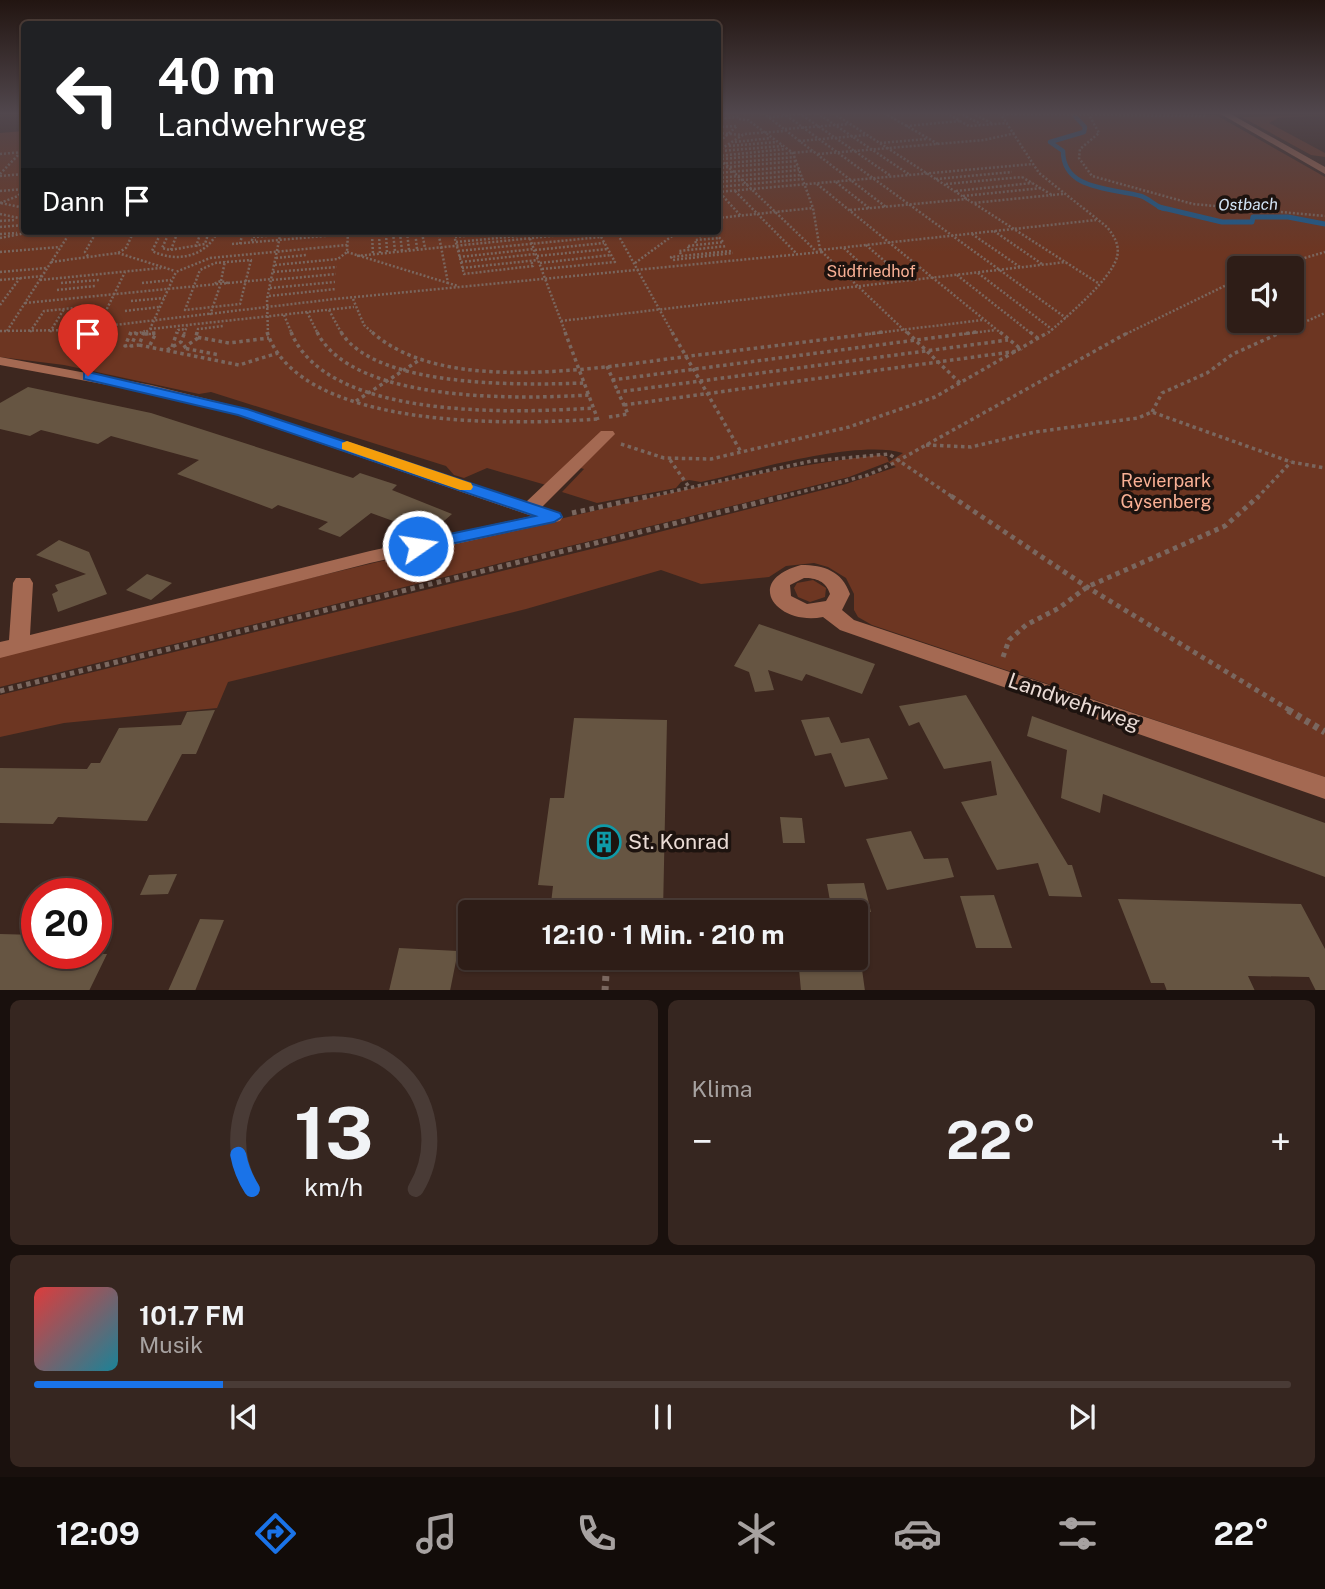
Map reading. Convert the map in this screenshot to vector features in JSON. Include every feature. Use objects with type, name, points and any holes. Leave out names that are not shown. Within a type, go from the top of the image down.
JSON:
[{"type":"street","points":[[1303,159],[1325,171]]},
{"type":"street","points":[[1310,163],[1325,162]]},
{"type":"street","points":[[0,361],[151,389],[242,412],[554,517]]},
{"type":"street","points":[[529,509],[602,426]]},
{"type":"street","points":[[23,583],[10,647],[370,556],[554,517]]},
{"type":"street","name":"Landwehrweg","points":[[827,610],[847,625],[1325,788]]},
{"type":"path","points":[[0,175],[16,159]]},
{"type":"path","points":[[741,159],[796,162]]},
{"type":"path","points":[[794,159],[813,208],[820,252]]},
{"type":"path","points":[[721,179],[801,159]]},
{"type":"path","points":[[824,159],[886,207]]},
{"type":"path","points":[[847,159],[1066,318]]},
{"type":"path","points":[[867,159],[892,177]]},
{"type":"path","points":[[886,159],[910,175]]},
{"type":"path","points":[[904,159],[1098,283]]},
{"type":"path","points":[[533,246],[602,426],[626,447],[670,459],[711,458],[881,418],[961,384],[1040,340],[1066,318],[1112,267],[1118,245],[1112,231],[1048,183],[1030,159]]},
{"type":"path","points":[[1080,159],[1084,169],[1100,180],[1194,204],[1325,216]]},
{"type":"path","points":[[721,160],[729,167],[796,162]]},
{"type":"path","points":[[721,160],[961,384]]},
{"type":"path","points":[[725,163],[796,162]]},
{"type":"path","points":[[721,178],[734,172],[796,162]]},
{"type":"path","points":[[721,192],[1033,164]]},
{"type":"path","points":[[1002,166],[1052,195]]},
{"type":"path","points":[[936,179],[1012,172]]},
{"type":"path","points":[[0,175],[21,174]]},
{"type":"path","points":[[721,180],[801,175]]},
{"type":"path","points":[[945,184],[1021,177]]},
{"type":"path","points":[[721,180],[747,184],[803,179]]},
{"type":"path","points":[[836,182],[870,208]]},
{"type":"path","points":[[955,191],[1032,183]]},
{"type":"path","points":[[816,184],[1022,350]]},
{"type":"path","points":[[963,196],[1042,188]]},
{"type":"path","points":[[0,191],[21,189]]},
{"type":"path","points":[[735,191],[798,255]]},
{"type":"path","points":[[0,203],[18,197],[21,193]]},
{"type":"path","points":[[973,203],[1063,194]]},
{"type":"path","points":[[721,195],[741,216]]},
{"type":"path","points":[[849,211],[967,199]]},
{"type":"path","points":[[0,203],[21,207]]},
{"type":"path","points":[[721,216],[723,218],[813,208]]},
{"type":"path","points":[[0,214],[21,218]]},
{"type":"path","points":[[0,221],[21,219]]},
{"type":"path","points":[[0,331],[72,330],[335,299],[798,255],[843,247],[1097,220]]},
{"type":"path","points":[[0,227],[21,225]]},
{"type":"path","points":[[993,231],[1043,265]]},
{"type":"path","points":[[0,236],[21,233]]},
{"type":"path","points":[[972,233],[1020,267]]},
{"type":"path","points":[[6,331],[68,235]]},
{"type":"path","points":[[88,256],[85,252],[95,235]]},
{"type":"path","points":[[118,253],[126,248],[132,235]]},
{"type":"path","points":[[160,235],[152,251],[175,256],[207,249],[215,243],[217,235]]},
{"type":"path","points":[[168,235],[162,248],[170,250],[195,248],[205,244],[208,235]]},
{"type":"path","points":[[170,250],[176,235]]},
{"type":"path","points":[[195,248],[200,235]]},
{"type":"path","points":[[240,244],[242,235]]},
{"type":"path","points":[[253,235],[252,240],[280,235],[304,235]]},
{"type":"path","points":[[280,235],[265,317],[269,338],[278,353],[308,379],[356,401],[410,415],[476,423],[602,426]]},
{"type":"path","points":[[232,244],[280,235],[325,235]]},
{"type":"path","points":[[347,252],[348,235]]},
{"type":"path","points":[[372,235],[373,254]]},
{"type":"path","points":[[379,235],[380,253]]},
{"type":"path","points":[[386,235],[387,252]]},
{"type":"path","points":[[393,235],[395,251]]},
{"type":"path","points":[[400,235],[402,251]]},
{"type":"path","points":[[408,235],[410,250]]},
{"type":"path","points":[[415,235],[417,249]]},
{"type":"path","points":[[422,235],[425,248]]},
{"type":"path","points":[[438,235],[448,283]]},
{"type":"path","points":[[458,250],[482,235]]},
{"type":"path","points":[[458,250],[505,235]]},
{"type":"path","points":[[533,246],[581,235]]},
{"type":"path","points":[[618,235],[741,452]]},
{"type":"path","points":[[635,263],[674,235]]},
{"type":"path","points":[[458,250],[533,246],[601,237],[615,262],[542,269]]},
{"type":"path","points":[[723,241],[740,261]]},
{"type":"path","points":[[691,245],[723,241]]},
{"type":"path","points":[[691,245],[723,241]]},
{"type":"path","points":[[691,245],[723,241]]},
{"type":"path","points":[[723,241],[673,260],[671,257],[691,245],[723,241]]},
{"type":"path","points":[[458,250],[604,243]]},
{"type":"path","points":[[150,329],[176,272],[210,258],[347,245]]},
{"type":"path","points":[[866,245],[895,271]]},
{"type":"path","points":[[458,250],[533,246],[608,249]]},
{"type":"path","points":[[458,250],[533,246],[611,255]]},
{"type":"path","points":[[357,256],[440,247],[532,262],[533,246]]},
{"type":"path","points":[[0,253],[61,247]]},
{"type":"path","points":[[843,247],[871,273],[919,268]]},
{"type":"path","points":[[347,252],[462,287]]},
{"type":"path","points":[[275,265],[338,259],[347,252]]},
{"type":"path","points":[[1304,258],[1325,252]]},
{"type":"path","points":[[51,262],[118,253],[176,272]]},
{"type":"path","points":[[276,258],[307,255]]},
{"type":"path","points":[[221,281],[227,256]]},
{"type":"path","points":[[335,299],[338,259]]},
{"type":"path","points":[[251,260],[240,304],[185,310],[200,270],[225,262],[251,260]]},
{"type":"path","points":[[561,321],[1066,262]]},
{"type":"path","points":[[273,272],[337,267]]},
{"type":"path","points":[[0,272],[47,268]]},
{"type":"path","points":[[0,280],[161,268]]},
{"type":"path","points":[[97,327],[125,271]]},
{"type":"path","points":[[977,272],[1053,330]]},
{"type":"path","points":[[89,296],[102,274]]},
{"type":"path","points":[[213,284],[220,286],[246,281],[336,274]]},
{"type":"path","points":[[956,275],[1040,340]]},
{"type":"path","points":[[51,300],[65,277]]},
{"type":"path","points":[[0,305],[20,278]]},
{"type":"path","points":[[61,284],[99,280]]},
{"type":"path","points":[[142,283],[171,280]]},
{"type":"path","points":[[25,303],[221,281],[228,283]]},
{"type":"path","points":[[270,288],[335,282]]},
{"type":"path","points":[[0,691],[868,475],[1157,317],[1227,285]]},
{"type":"path","points":[[57,290],[95,286]]},
{"type":"path","points":[[211,315],[220,286]]},
{"type":"path","points":[[269,296],[336,289]]},
{"type":"path","points":[[131,301],[164,298]]},
{"type":"path","points":[[353,299],[364,327],[376,337],[421,359],[493,372],[580,370],[982,320]]},
{"type":"path","points":[[30,332],[44,311],[85,307],[72,330]]},
{"type":"path","points":[[125,310],[160,307]]},
{"type":"path","points":[[139,345],[145,332],[150,329],[354,307]]},
{"type":"path","points":[[50,331],[64,309]]},
{"type":"path","points":[[329,310],[335,326],[351,343],[404,370],[483,384],[584,383]]},
{"type":"path","points":[[307,312],[310,326],[329,350],[347,362],[388,380],[430,391],[483,398],[534,399],[589,395]]},
{"type":"path","points":[[925,445],[971,447],[1045,430],[1138,418],[1152,412],[1162,393],[1207,373],[1233,354],[1325,313]]},
{"type":"path","points":[[284,315],[286,329],[298,350],[321,369],[369,392],[408,402],[480,411],[594,408]]},
{"type":"path","points":[[199,338],[196,337],[198,329],[223,326]]},
{"type":"path","points":[[167,351],[181,342],[187,327]]},
{"type":"path","points":[[612,380],[995,330]]},
{"type":"path","points":[[149,347],[156,333],[137,332],[132,345],[239,365],[278,353]]},
{"type":"path","points":[[220,355],[183,348],[199,338],[229,343],[269,338]]},
{"type":"path","points":[[618,392],[1007,340]]},
{"type":"path","points":[[624,405],[1022,350]]},
{"type":"path","points":[[356,401],[421,359]]},
{"type":"path","points":[[607,366],[628,414]]},
{"type":"path","points":[[1152,412],[1291,462],[1325,468]]},
{"type":"path","points":[[554,517],[825,459],[879,452],[900,459],[1087,587],[1325,732]]},
{"type":"path","points":[[670,459],[689,487]]},
{"type":"path","points":[[996,676],[1009,640],[1026,625],[1059,608],[1087,587],[1225,526],[1274,483],[1291,462]]},
{"type":"path","points":[[604,990],[606,970]]},
{"type":"green space","points":[[0,159],[21,159],[21,235],[721,235],[721,159],[1294,159],[1325,177],[1325,777],[872,625],[858,617],[854,610],[854,594],[846,578],[828,567],[814,563],[786,566],[769,577],[701,584],[661,570],[526,609],[228,682],[217,708],[64,723],[0,737],[0,695],[632,539],[846,484],[896,467],[888,462],[849,477],[0,687],[0,655],[702,486],[791,468],[880,455],[887,457],[889,462],[903,453],[859,450],[832,453],[701,482],[689,480],[681,482],[676,488],[597,503],[562,492],[584,469],[568,464],[546,485],[487,468],[464,478],[454,475],[446,466],[211,392],[199,394],[64,365],[0,357]]},
{"type":"green space","points":[[813,580],[826,588],[825,597],[810,602],[798,597],[794,588],[797,583]]},
{"type":"building","points":[[28,387],[151,413],[353,478],[360,473],[397,485],[392,490],[452,514],[429,534],[371,513],[340,537],[318,529],[328,522],[278,505],[272,509],[177,474],[199,460],[111,436],[98,444],[41,430],[30,436],[0,429],[0,403]]},
{"type":"building","points":[[59,540],[89,552],[107,594],[58,612],[52,594],[58,591],[55,585],[86,574],[36,555]]},
{"type":"building","points":[[147,574],[172,583],[151,600],[126,590]]},
{"type":"building","points":[[759,624],[875,664],[862,694],[806,674],[802,681],[768,670],[774,690],[755,692],[749,672],[734,666]]},
{"type":"building","points":[[966,695],[1068,865],[1072,865],[1082,897],[1049,896],[1038,863],[997,870],[961,802],[997,795],[991,761],[944,769],[919,722],[909,726],[899,706]]},
{"type":"building","points":[[215,710],[196,754],[182,754],[147,821],[58,817],[53,824],[0,823],[0,768],[87,769],[91,763],[100,763],[119,728],[181,725],[187,712]]},
{"type":"building","points":[[1032,716],[1325,823],[1325,877],[1103,794],[1100,813],[1061,798],[1067,750],[1027,736]]},
{"type":"building","points":[[829,717],[841,743],[869,738],[888,779],[845,787],[831,753],[815,756],[801,720]]},
{"type":"building","name":"St. Konrad","points":[[574,718],[667,720],[663,900],[551,900],[553,886],[538,885],[550,798],[564,798]]},
{"type":"building","points":[[780,817],[802,818],[805,843],[783,843]]},
{"type":"building","points":[[911,831],[924,859],[948,858],[954,877],[887,890],[866,839]]},
{"type":"building","points":[[177,874],[168,894],[140,895],[149,875]]},
{"type":"building","points":[[864,883],[871,912],[868,912],[868,900],[830,900],[827,884]]},
{"type":"building","points":[[994,895],[1012,948],[976,948],[960,896]]},
{"type":"building","points":[[1118,899],[1301,904],[1325,949],[1325,990],[1316,990],[1309,977],[1248,976],[1255,990],[1167,990],[1164,983],[1151,983]]},
{"type":"building","points":[[200,919],[224,920],[195,990],[168,990]]},
{"type":"building","points":[[0,934],[21,935],[21,969],[100,969],[89,990],[0,990]]},
{"type":"building","points":[[399,948],[458,951],[450,990],[389,990]]},
{"type":"building","points":[[799,970],[862,970],[865,990],[801,990]]},
{"type":"waterway","name":"Ostbach","points":[[1064,159],[1071,174],[1080,181],[1141,196],[1159,207]]},
{"type":"waterway","name":"Ostbach","points":[[1159,207],[1222,222],[1252,222],[1253,217],[1288,217],[1325,224]]},
{"type":"waterway","name":"Ostbach","points":[[1159,207],[1165,209]]},
{"type":"slow traffic","points":[[347,446],[465,487]]},
{"type":"place","name":"St. Konrad","points":[[604,842]]},
{"type":"route","points":[[88,376],[242,412],[554,517],[418,546]]},
{"type":"park label","name":"Südfriedhof","points":[[871,271]]},
{"type":"park label","name":"Revierpark Gysenberg","points":[[1166,491]]}]
